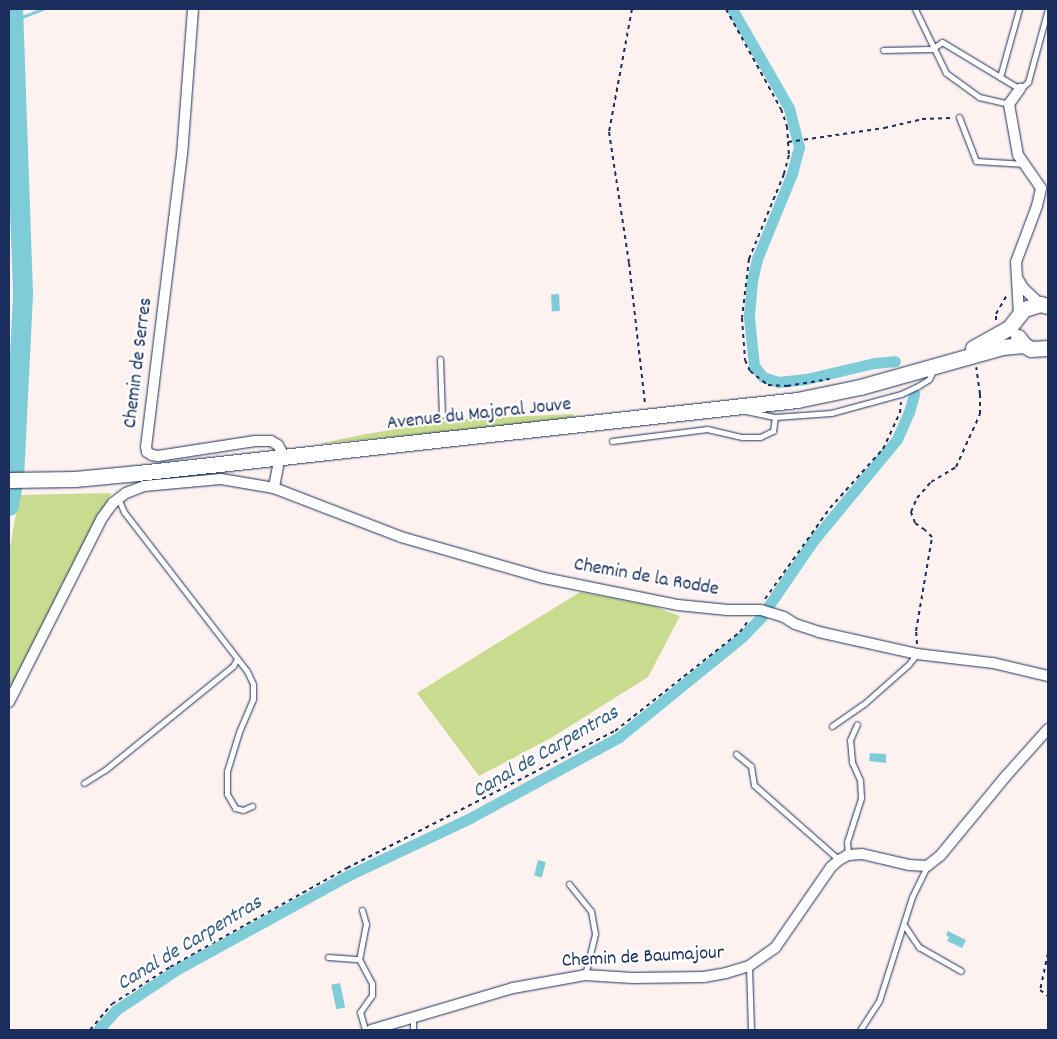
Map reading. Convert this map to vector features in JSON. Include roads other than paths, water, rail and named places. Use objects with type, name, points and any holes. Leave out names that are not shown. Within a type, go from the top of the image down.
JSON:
[{"type":"main road","name":"Avenue du Majoral Jouve","points":[[943,363],[999,334],[1032,305],[1044,305]]},
{"type":"main road","points":[[1018,318],[1018,338],[1024,345]]},
{"type":"main road","name":"Avenue du Majoral Jouve","points":[[14,480],[98,477],[734,408],[831,394],[1002,347],[1024,345],[1031,349],[1048,348]]},
{"type":"street","name":"Chemin de Serres","points":[[194,9],[182,154],[146,446],[147,452],[152,456],[158,456],[264,440],[278,445],[281,457]]},
{"type":"street","points":[[1018,318],[1016,262],[1041,196],[1041,188],[1018,155],[1009,104],[1020,90]]},
{"type":"street","points":[[1017,277],[1024,289],[1044,305]]},
{"type":"street","points":[[9,702],[102,518],[118,497],[144,486],[221,479],[274,488],[281,457]]},
{"type":"street","name":"Chemin de la Rodde","points":[[274,488],[401,536],[544,578],[678,605],[728,610],[759,609],[772,612],[795,624],[819,632],[917,654],[993,663],[1048,676]]},
{"type":"street","points":[[843,858],[862,854],[909,865],[927,866],[940,856],[1006,776],[1048,730]]},
{"type":"street","name":"Chemin de Baumajour","points":[[371,1030],[413,1025],[514,988],[585,975],[633,978],[704,977],[726,974],[749,966],[775,948],[831,867],[843,858]]},
{"type":"lane","points":[[915,9],[932,50],[946,73],[979,97],[1009,104]]},
{"type":"lane","points":[[1000,77],[1019,9]]},
{"type":"lane","points":[[883,50],[932,50],[942,42],[1020,90],[1028,82],[1048,9]]},
{"type":"lane","points":[[959,118],[976,161],[1025,164]]},
{"type":"lane","points":[[440,359],[442,415]]},
{"type":"lane","points":[[734,408],[775,418],[831,413],[901,394],[929,379],[943,363]]},
{"type":"lane","points":[[612,441],[707,429],[743,437],[760,438],[773,431],[775,418]]},
{"type":"lane","points":[[118,497],[124,512],[237,658],[253,684],[253,699],[239,732],[227,771],[227,794],[235,808],[243,810],[252,806]]},
{"type":"lane","points":[[832,726],[865,703],[908,665],[917,654]]},
{"type":"lane","points":[[84,783],[105,770],[234,666],[237,658]]},
{"type":"lane","points":[[736,754],[751,766],[754,786],[843,858],[846,842],[861,798],[860,780],[852,762],[850,740],[857,724]]},
{"type":"lane","points":[[860,1030],[879,1001],[912,897],[927,866]]},
{"type":"lane","points":[[569,884],[591,911],[595,934],[585,975]]},
{"type":"lane","points":[[362,910],[366,924],[359,959],[372,983],[372,995],[360,1012],[365,1030]]},
{"type":"lane","points":[[904,925],[919,947],[961,971]]},
{"type":"lane","points":[[328,957],[359,959]]},
{"type":"lane","points":[[749,966],[751,1030]]},
{"type":"water","points":[[551,294],[559,294],[560,311],[552,311]]},
{"type":"water","points":[[870,753],[886,754],[886,763],[869,761]]},
{"type":"water","points":[[538,860],[546,862],[542,877],[534,876]]},
{"type":"water","points":[[948,931],[966,940],[962,948],[947,941],[949,937],[946,935]]},
{"type":"water","points":[[340,983],[345,1007],[336,1009],[331,985]]},
{"type":"waterway","points":[[9,506],[14,479],[23,293],[13,9]]},
{"type":"waterway","points":[[14,20],[43,9]]},
{"type":"waterway","name":"Canal de Carpentras","points":[[732,9],[789,108],[799,147],[791,176],[757,259],[752,281],[749,317],[754,366],[763,377],[778,382],[806,379],[874,363],[895,361]]},
{"type":"waterway","name":"Canal de Carpentras","points":[[98,1030],[116,1010],[176,970],[349,875],[470,818],[619,737],[742,637],[761,617],[813,541],[897,439],[909,412],[914,394]]}]
